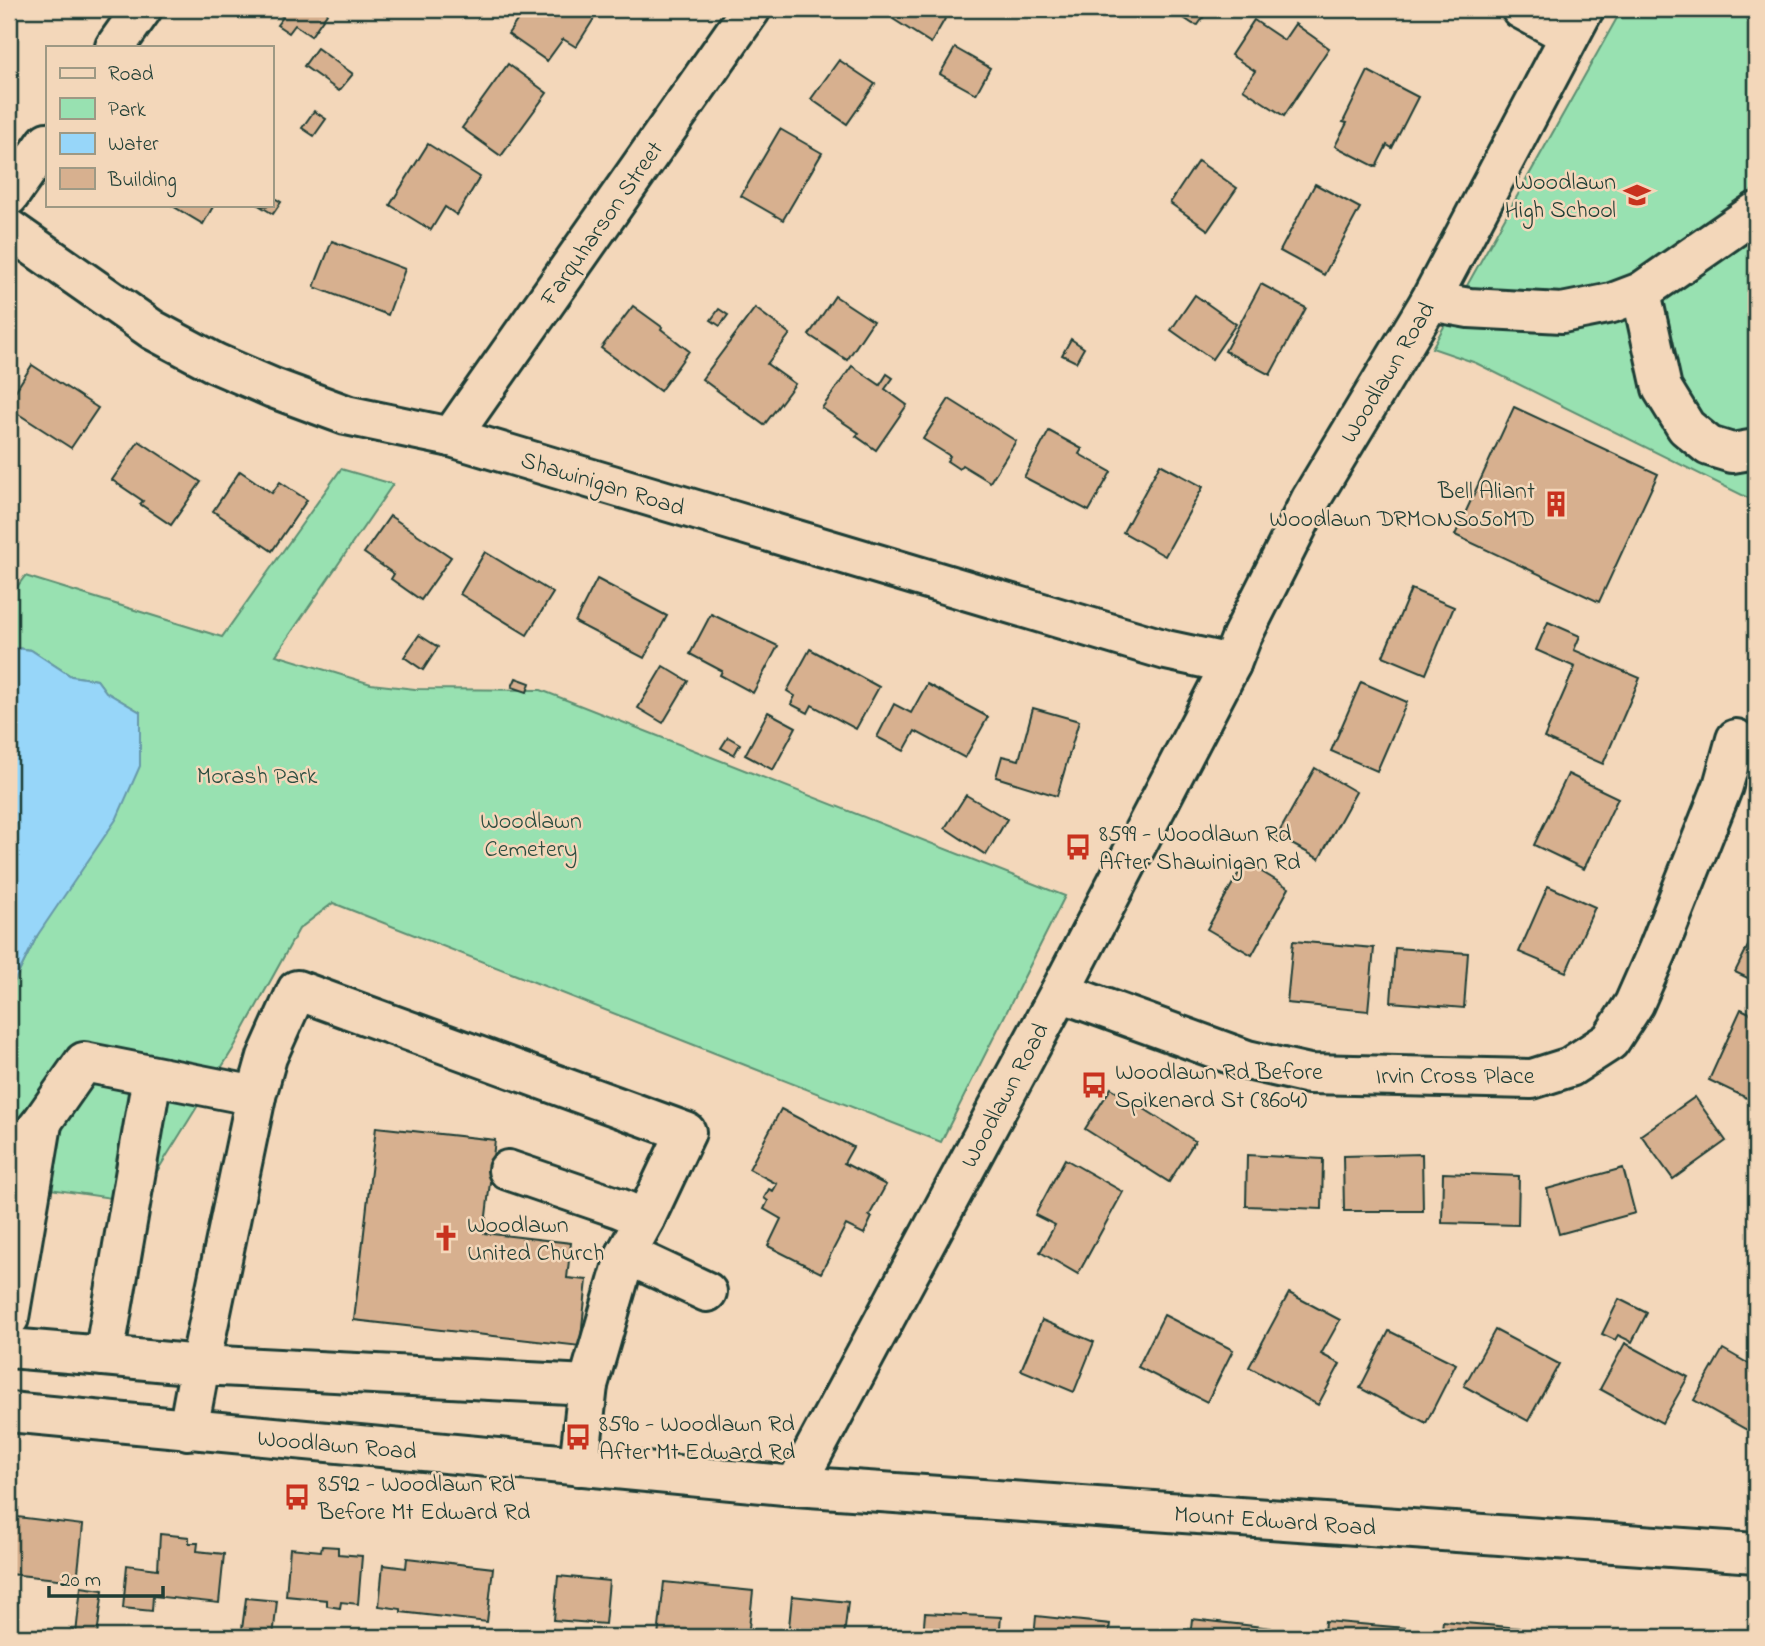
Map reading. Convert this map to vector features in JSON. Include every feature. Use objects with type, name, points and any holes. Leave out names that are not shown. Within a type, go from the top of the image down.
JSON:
[{"type":"street","points":[[116,46],[142,9]]},
{"type":"street","name":"Farquharson Street","points":[[451,437],[751,9]]},
{"type":"street","points":[[1521,9],[1576,22]]},
{"type":"street","name":"Woodlawn Road","points":[[9,1412],[794,1486],[1060,992],[1231,664],[1241,636],[1311,499],[1430,301],[1576,22]]},
{"type":"street","points":[[9,197],[46,143]]},
{"type":"street","points":[[1430,301],[1469,308],[1562,313],[1612,303],[1641,292],[1756,212]]},
{"type":"street","name":"Shawinigan Road","points":[[9,229],[153,330],[215,363],[346,415],[451,437],[1152,646],[1231,664]]},
{"type":"street","points":[[1641,292],[1662,388],[1686,427],[1709,446],[1732,453],[1756,449]]},
{"type":"street","name":"Irvin Cross Place","points":[[1060,992],[1247,1060],[1309,1074],[1532,1079],[1570,1067],[1610,1041],[1633,1004],[1657,952],[1723,786],[1736,739]]},
{"type":"street","points":[[188,1430],[256,1096],[267,1057],[297,989],[686,1132],[626,1254],[588,1385],[579,1466]]},
{"type":"street","points":[[9,1163],[84,1062],[256,1096]]},
{"type":"street","points":[[104,1356],[152,1077]]},
{"type":"street","points":[[9,1318],[42,1122]]},
{"type":"street","points":[[508,1170],[645,1219]]},
{"type":"street","points":[[626,1254],[707,1292]]},
{"type":"street","points":[[9,1348],[200,1365],[588,1385]]},
{"type":"street","name":"Mount Edward Road","points":[[794,1486],[1756,1553]]},
{"type":"green space","name":"Woodlawn High School","points":[[1622,9],[1756,9],[1756,502],[1476,363],[1432,348]]},
{"type":"green space","points":[[341,469],[393,484],[276,655],[371,684],[415,689],[541,690],[1065,896],[941,1142],[333,903],[299,929],[233,1049],[138,1202],[9,1183],[9,992],[140,712],[106,692],[97,680],[71,676],[31,650],[9,647],[9,598],[25,576],[222,637]]},
{"type":"water","points":[[9,647],[31,650],[71,676],[97,680],[106,692],[140,712],[140,766],[117,818],[37,936],[9,992]]},
{"type":"building","points":[[272,9],[330,9],[311,36],[295,25],[289,33],[277,25],[283,17]]},
{"type":"building","points":[[525,9],[600,9],[576,47],[563,39],[547,61],[508,34]]},
{"type":"building","points":[[899,9],[958,9],[954,15],[949,12],[931,43],[893,19]]},
{"type":"building","points":[[1170,9],[1209,9],[1198,25]]},
{"type":"building","points":[[1254,20],[1284,40],[1295,24],[1329,48],[1284,116],[1243,89],[1255,71],[1231,55]]},
{"type":"building","points":[[317,48],[353,74],[339,91],[304,66]]},
{"type":"building","points":[[955,48],[990,68],[976,94],[940,74]]},
{"type":"building","points":[[839,60],[875,84],[847,124],[811,99]]},
{"type":"building","points":[[508,64],[547,93],[501,156],[462,128]]},
{"type":"building","points":[[1368,71],[1418,97],[1392,148],[1387,145],[1376,167],[1335,146],[1347,123],[1343,122]]},
{"type":"building","points":[[314,111],[326,119],[314,136],[302,128]]},
{"type":"building","points":[[780,129],[822,153],[783,220],[741,196]]},
{"type":"building","points":[[428,144],[480,177],[457,215],[445,207],[431,230],[390,205]]},
{"type":"building","points":[[1198,161],[1237,188],[1208,230],[1170,203]]},
{"type":"building","points":[[1315,184],[1360,208],[1324,275],[1280,251]]},
{"type":"building","points":[[273,197],[281,202],[273,214],[260,206],[273,206]]},
{"type":"building","points":[[173,206],[213,206],[203,224]]},
{"type":"building","points":[[332,241],[405,269],[388,315],[314,287]]},
{"type":"building","points":[[1261,284],[1306,308],[1270,375],[1225,351]]},
{"type":"building","points":[[1195,295],[1236,324],[1212,359],[1171,330]]},
{"type":"building","points":[[835,296],[873,321],[847,360],[809,335]]},
{"type":"building","points":[[633,306],[689,351],[660,391],[601,348]]},
{"type":"building","points":[[755,308],[790,334],[767,364],[795,384],[764,425],[702,379]]},
{"type":"building","points":[[719,309],[728,315],[720,326],[711,320]]},
{"type":"building","points":[[1071,339],[1084,348],[1076,362],[1062,355]]},
{"type":"building","points":[[32,365],[98,408],[71,448],[9,408],[9,401]]},
{"type":"building","points":[[852,366],[880,385],[887,374],[893,378],[885,389],[907,405],[876,450],[856,436],[859,433],[822,408]]},
{"type":"building","points":[[949,399],[1016,441],[990,482],[962,465],[959,469],[947,461],[950,456],[923,439]]},
{"type":"building","name":"Bell Aliant Woodlawn DRMONS050MD","points":[[1514,407],[1658,474],[1599,602],[1455,535]]},
{"type":"building","points":[[1049,431],[1082,449],[1079,454],[1111,472],[1089,511],[1024,477]]},
{"type":"building","points":[[139,441],[201,482],[171,525],[140,504],[143,501],[112,480]]},
{"type":"building","points":[[1160,464],[1203,487],[1165,556],[1123,532]]},
{"type":"building","points":[[240,471],[272,493],[280,482],[307,500],[272,551],[213,511]]},
{"type":"building","points":[[390,516],[451,557],[421,600],[391,579],[394,574],[364,553]]},
{"type":"building","points":[[485,552],[553,593],[527,635],[460,594]]},
{"type":"building","points":[[597,579],[667,616],[644,658],[575,622]]},
{"type":"building","points":[[1411,589],[1454,607],[1426,674],[1383,656]]},
{"type":"building","points":[[711,614],[778,646],[753,693],[720,675],[722,671],[690,654]]},
{"type":"building","points":[[1548,622],[1580,636],[1574,650],[1640,678],[1603,764],[1544,738],[1575,667],[1536,650]]},
{"type":"building","points":[[419,635],[438,647],[423,670],[404,657]]},
{"type":"building","points":[[810,649],[879,687],[856,729],[812,705],[808,713],[791,704],[795,696],[787,691]]},
{"type":"building","points":[[663,666],[688,681],[663,723],[638,708]]},
{"type":"building","points":[[516,678],[530,683],[527,692],[512,687]]},
{"type":"building","points":[[1361,682],[1407,702],[1377,771],[1331,751]]},
{"type":"building","points":[[927,684],[988,717],[965,758],[915,731],[904,751],[877,737],[894,704],[911,713]]},
{"type":"building","points":[[1033,708],[1079,721],[1057,796],[996,777],[1002,756],[1019,760]]},
{"type":"building","points":[[768,712],[796,727],[773,770],[745,755]]},
{"type":"building","points":[[728,737],[740,744],[734,755],[721,748]]},
{"type":"building","points":[[1315,768],[1356,792],[1319,859],[1277,836]]},
{"type":"building","points":[[1568,774],[1618,798],[1584,869],[1534,845]]},
{"type":"building","points":[[966,795],[1007,819],[986,855],[945,828]]},
{"type":"building","points":[[1245,862],[1289,888],[1252,955],[1207,929]]},
{"type":"building","points":[[1548,886],[1595,907],[1566,972],[1519,952]]},
{"type":"building","points":[[1756,930],[1756,982],[1735,972]]},
{"type":"building","points":[[1293,941],[1374,948],[1368,1011],[1287,1003]]},
{"type":"building","points":[[1395,948],[1468,953],[1464,1008],[1391,1002]]},
{"type":"building","points":[[1741,1009],[1756,1016],[1755,1102],[1709,1080]]},
{"type":"building","points":[[1111,1088],[1195,1141],[1169,1182],[1085,1129]]},
{"type":"building","points":[[1695,1097],[1726,1141],[1673,1179],[1641,1135]]},
{"type":"building","points":[[781,1109],[853,1147],[844,1163],[886,1185],[869,1216],[872,1217],[864,1234],[846,1225],[821,1273],[768,1246],[781,1219],[764,1209],[768,1201],[764,1198],[769,1189],[773,1191],[777,1184],[749,1169]]},
{"type":"building","name":"Woodlawn United Church","points":[[376,1127],[495,1140],[484,1233],[571,1243],[567,1278],[587,1280],[580,1346],[354,1320]]},
{"type":"building","points":[[1422,1154],[1423,1211],[1344,1211],[1343,1156]]},
{"type":"building","points":[[1247,1155],[1323,1159],[1322,1209],[1246,1206]]},
{"type":"building","points":[[1065,1159],[1123,1192],[1078,1274],[1040,1252],[1055,1225],[1035,1215]]},
{"type":"building","points":[[1623,1168],[1635,1213],[1559,1234],[1547,1189]]},
{"type":"building","points":[[1443,1173],[1519,1176],[1518,1225],[1442,1223]]},
{"type":"building","points":[[1289,1293],[1340,1320],[1321,1354],[1340,1364],[1318,1405],[1249,1367]]},
{"type":"building","points":[[1619,1299],[1647,1313],[1632,1342],[1618,1335],[1615,1340],[1602,1334]]},
{"type":"building","points":[[1164,1315],[1233,1350],[1207,1402],[1138,1367]]},
{"type":"building","points":[[1042,1320],[1094,1342],[1074,1392],[1021,1370]]},
{"type":"building","points":[[1495,1330],[1559,1364],[1528,1421],[1464,1386]]},
{"type":"building","points":[[1389,1331],[1456,1364],[1426,1423],[1360,1388]]},
{"type":"building","points":[[1625,1343],[1688,1377],[1662,1423],[1600,1389]]},
{"type":"building","points":[[1723,1349],[1756,1368],[1756,1435],[1694,1400]]},
{"type":"building","points":[[9,1516],[83,1525],[77,1581],[9,1574]]},
{"type":"building","points":[[160,1534],[189,1537],[189,1543],[198,1543],[197,1551],[224,1554],[219,1603],[153,1596],[152,1611],[123,1608],[127,1565],[158,1569]]},
{"type":"building","points":[[322,1546],[338,1547],[338,1554],[362,1556],[358,1604],[341,1602],[340,1608],[327,1606],[327,1600],[286,1596],[290,1548],[321,1551]]},
{"type":"building","points":[[407,1558],[493,1568],[487,1622],[401,1612],[401,1609],[379,1606],[383,1565],[406,1568]]},
{"type":"building","points":[[558,1576],[609,1581],[605,1624],[554,1620]]},
{"type":"building","points":[[664,1582],[753,1591],[748,1637],[658,1637]]},
{"type":"building","points":[[81,1587],[103,1590],[97,1636],[76,1634]]},
{"type":"building","points":[[792,1596],[848,1602],[844,1637],[788,1637]]},
{"type":"building","points":[[246,1598],[277,1601],[273,1637],[241,1637]]},
{"type":"building","points":[[925,1613],[1001,1617],[999,1637],[923,1637]]},
{"type":"building","points":[[1036,1616],[1110,1624],[1108,1637],[1034,1637]]},
{"type":"building","points":[[1192,1619],[1271,1628],[1270,1637],[1190,1637]]},
{"type":"building","points":[[1325,1621],[1405,1628],[1404,1637],[1300,1637],[1301,1630],[1324,1633]]},
{"type":"building","points":[[1443,1621],[1519,1628],[1518,1637],[1441,1637]]},
{"type":"building","points":[[1560,1631],[1616,1637],[1560,1637]]},
{"type":"place","name":"Woodlawn High School","points":[[1637,195]]},
{"type":"place","name":"Bell Aliant Woodlawn DRMONS050MD","points":[[1556,504]]},
{"type":"place","name":"8599 - Woodlawn Rd After Shawinigan Rd","points":[[1078,847]]},
{"type":"place","name":"Woodlawn Rd Before Spikenard St (8604)","points":[[1094,1085]]},
{"type":"place","name":"Woodlawn United Church","points":[[446,1238]]},
{"type":"place","name":"8590 - Woodlawn Rd After Mt Edward Rd","points":[[578,1437]]},
{"type":"place","name":"8592 - Woodlawn Rd Before Mt Edward Rd","points":[[297,1497]]},
{"type":"park label","name":"Morash Park","points":[[257,775]]},
{"type":"park label","name":"Woodlawn Cemetery","points":[[531,834]]}]
